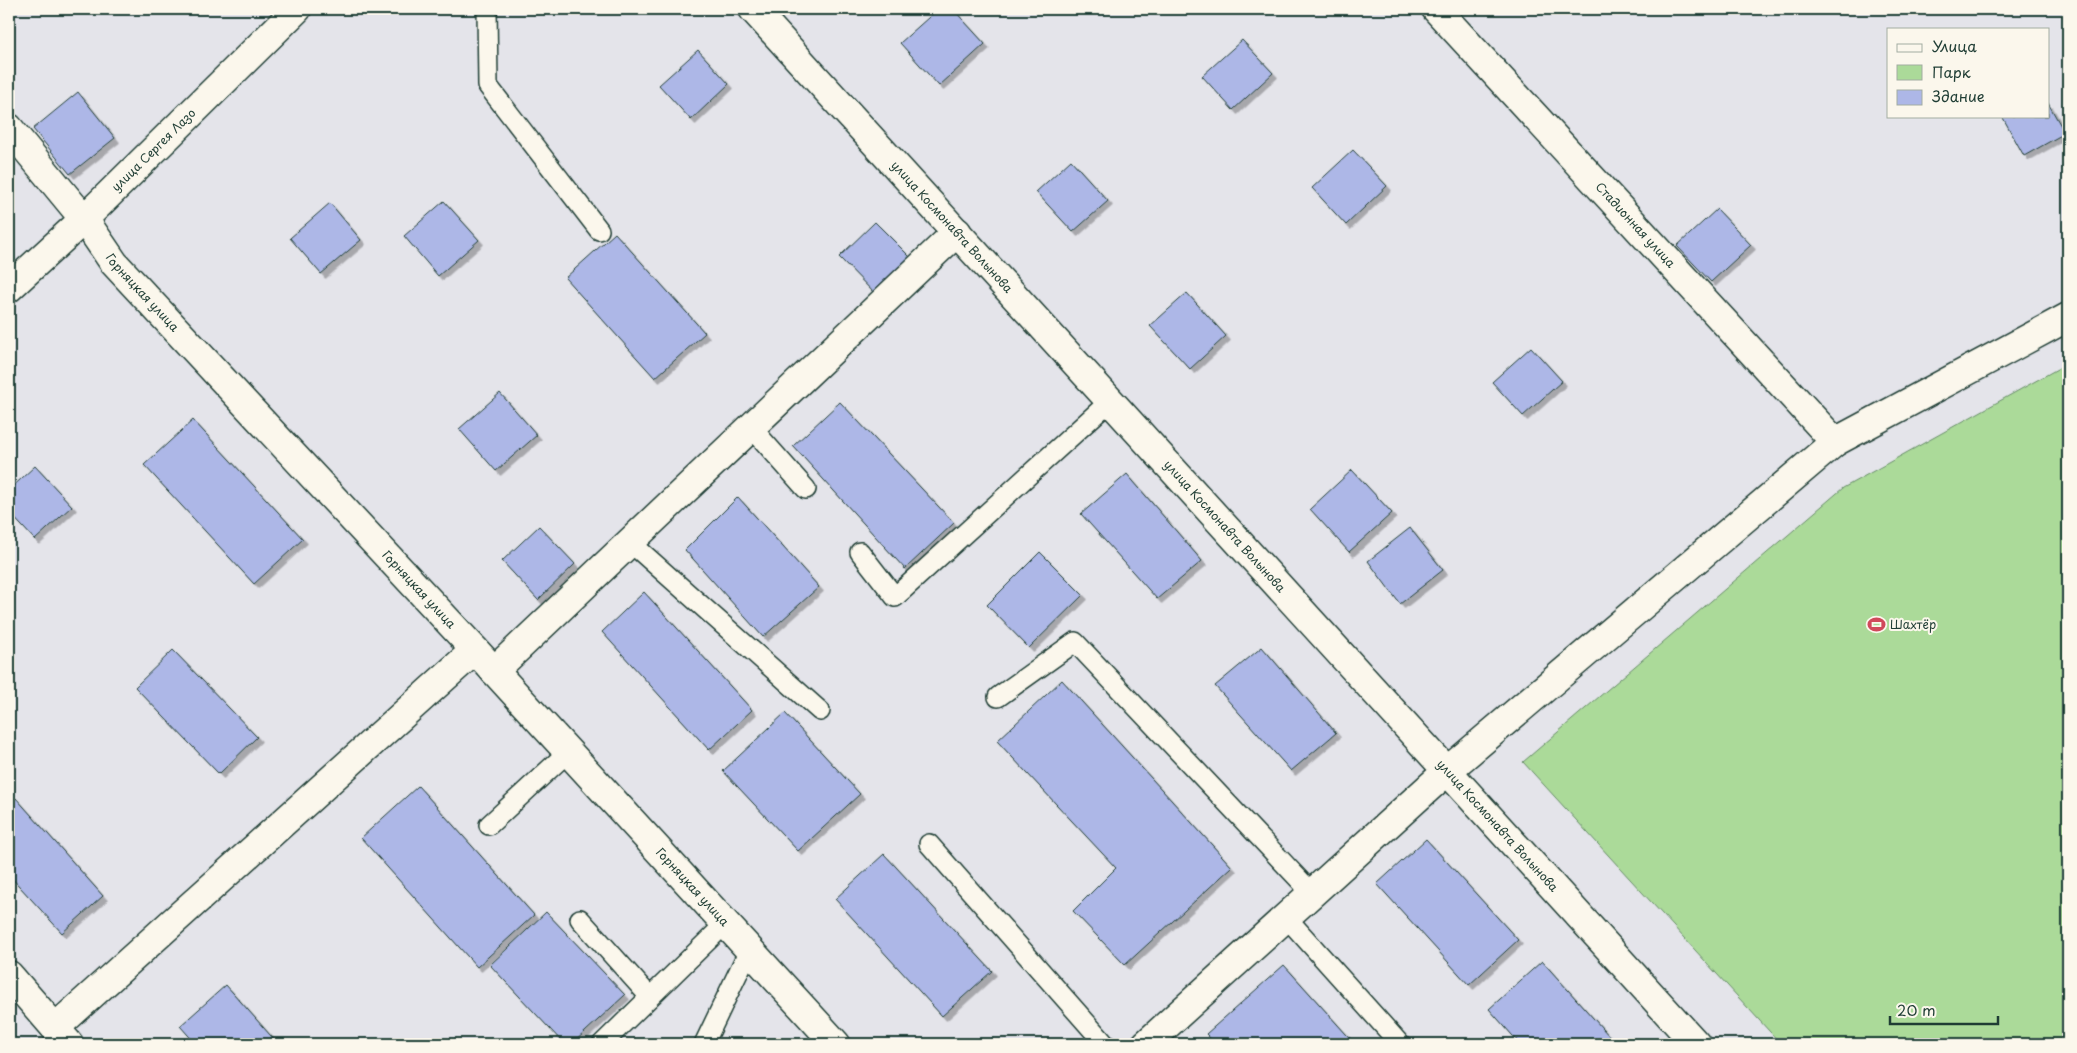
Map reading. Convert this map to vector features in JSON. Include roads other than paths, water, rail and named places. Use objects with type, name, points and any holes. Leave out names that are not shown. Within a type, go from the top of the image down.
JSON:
[{"type":"street","name":"улица Сергея Лазо","points":[[9,288],[84,219],[297,9]]},
{"type":"street","name":"улица Космонавта Волынова","points":[[753,9],[1696,1044]]},
{"type":"street","name":"Стадионная улица","points":[[1436,9],[1835,442]]},
{"type":"street","name":"Горняцкая улица","points":[[9,128],[84,219],[114,263],[475,650],[836,1044]]},
{"type":"street","points":[[494,671],[957,232]]},
{"type":"street","points":[[1146,1044],[1447,770],[1835,442],[2068,317]]},
{"type":"street","points":[[9,976],[62,1036],[475,650]]},
{"type":"lane","points":[[487,9],[488,86],[599,230]]},
{"type":"lane","points":[[860,552],[895,597],[1110,401]]},
{"type":"lane","points":[[751,427],[806,489]]},
{"type":"lane","points":[[630,542],[820,711]]},
{"type":"lane","points":[[998,697],[1075,642],[1312,893]]},
{"type":"lane","points":[[489,825],[568,752]]},
{"type":"lane","points":[[929,844],[1105,1044]]},
{"type":"lane","points":[[1286,917],[1400,1044]]},
{"type":"lane","points":[[580,919],[650,998]]},
{"type":"lane","points":[[602,1044],[726,923]]},
{"type":"lane","points":[[704,1044],[750,950]]},
{"type":"place","name":"Шахтёр","points":[[1876,625]]}]
